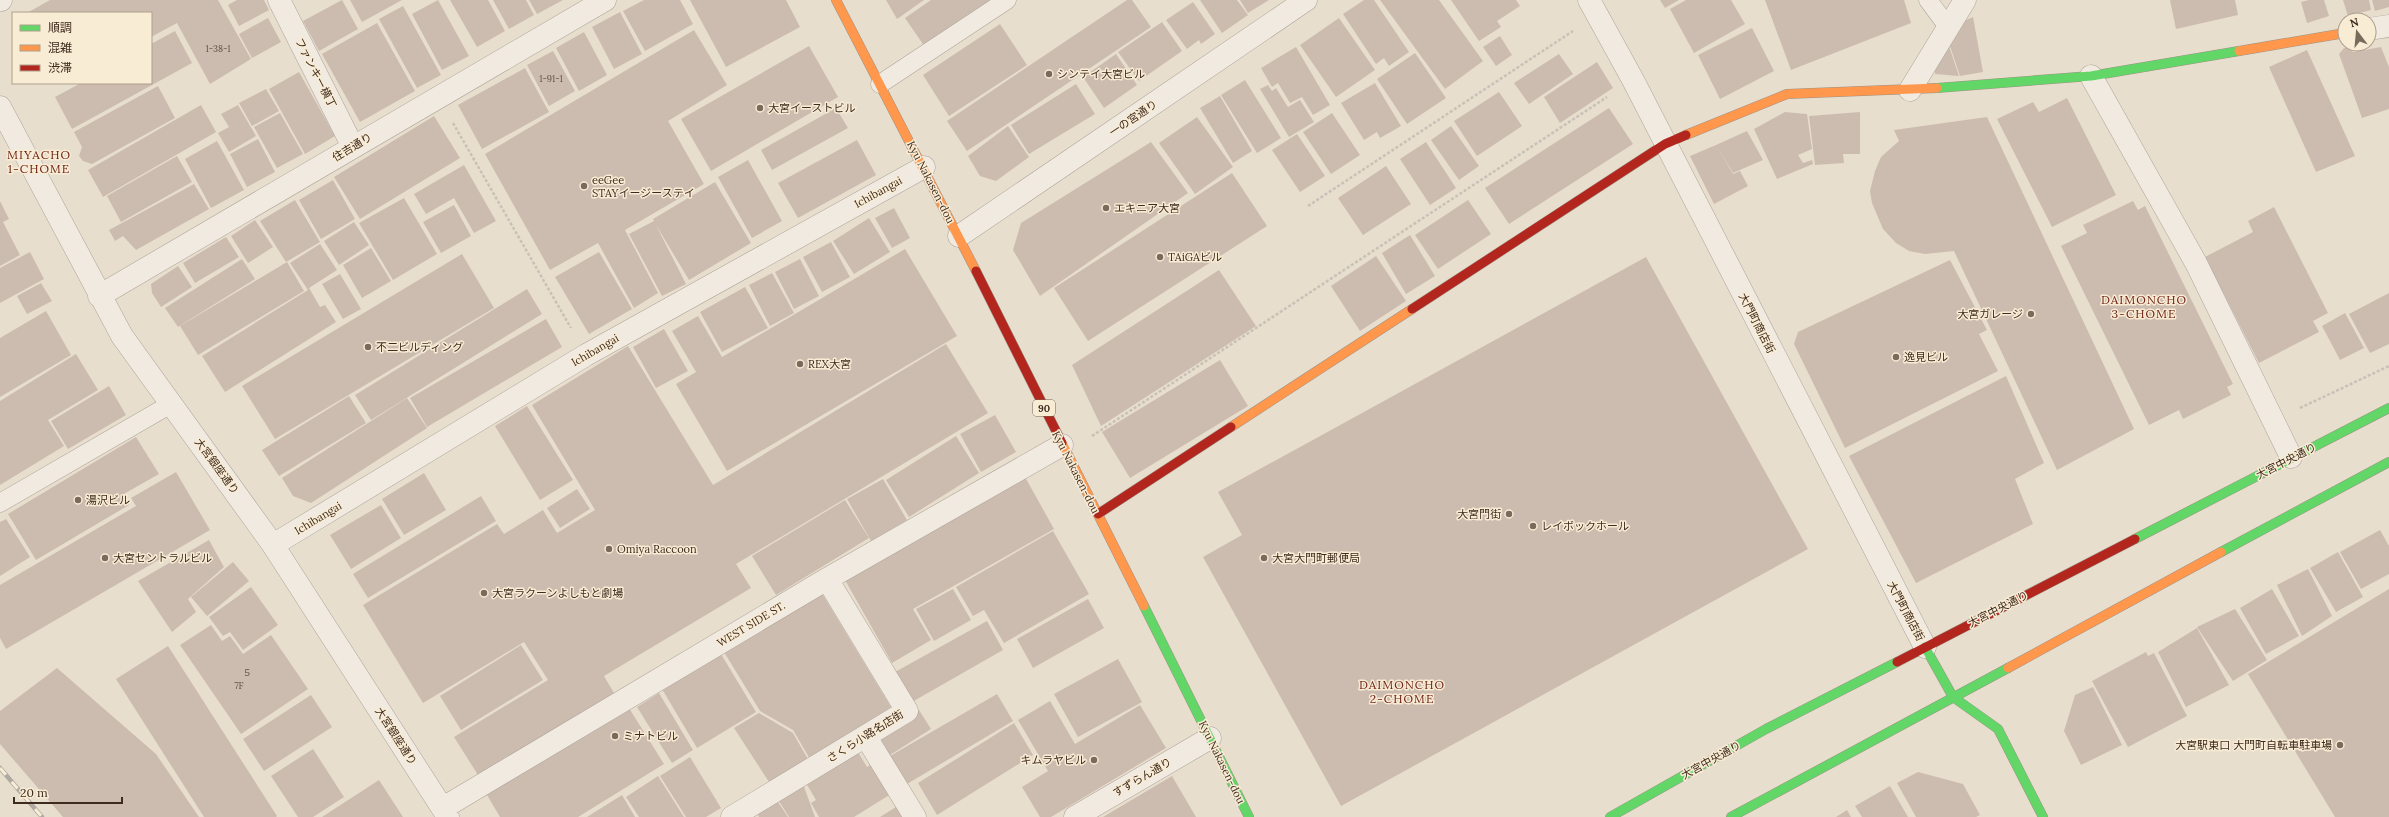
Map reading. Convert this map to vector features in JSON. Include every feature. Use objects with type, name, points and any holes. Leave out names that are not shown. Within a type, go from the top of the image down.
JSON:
[{"type":"main road","name":"Kyu Nakasen-dou","points":[[836,0],[959,236],[1249,817]]},
{"type":"main road","points":[[1098,514],[1665,144],[1787,94],[1910,90],[2091,76],[2337,34]]},
{"type":"main road","name":"大宮中央通り","points":[[1610,817],[1766,730],[2291,457],[2389,408]]},
{"type":"main road","points":[[1731,817],[2389,462]]},
{"type":"main road","points":[[1925,647],[1953,697],[1998,729],[2043,817]]},
{"type":"street","name":"ファンキー横丁","points":[[279,0],[353,147]]},
{"type":"street","name":"住吉通り","points":[[99,296],[438,96],[605,0]]},
{"type":"street","name":"一の宮通り","points":[[959,236],[1306,0]]},
{"type":"street","points":[[1910,90],[1965,0]]},
{"type":"street","name":"大門町商店街","points":[[1593,7],[1633,80],[1925,647]]},
{"type":"street","points":[[2377,28],[2389,26]]},
{"type":"street","points":[[2091,76],[2196,263],[2291,457]]},
{"type":"street","name":"大宮銀座通り","points":[[0,108],[99,296],[122,336],[273,545],[445,813]]},
{"type":"street","name":"Ichibangai","points":[[273,545],[586,355],[924,167]]},
{"type":"street","name":"WEST SIDE ST.","points":[[445,813],[827,579],[1064,449]]},
{"type":"street","name":"さくら小路名店街","points":[[732,817],[907,711],[827,579]]},
{"type":"street","points":[[866,737],[915,817]]},
{"type":"street","name":"すずらん通り","points":[[1075,817],[1210,738]]},
{"type":"lane","points":[[880,84],[1007,0]]},
{"type":"lane","points":[[1928,0],[1948,27]]},
{"type":"lane","points":[[0,503],[171,404]]},
{"type":"path","points":[[1308,206],[1593,7]]},
{"type":"path","points":[[1064,449],[1633,80]]},
{"type":"path","points":[[438,96],[586,355]]},
{"type":"path","points":[[2273,422],[2389,366]]},
{"type":"building","points":[[50,0],[218,0],[251,59],[210,84],[177,23],[152,36],[152,12],[29,12]]},
{"type":"building","points":[[237,0],[264,0],[269,10],[239,26],[228,5]]},
{"type":"building","points":[[342,0],[358,29],[319,51],[303,21]]},
{"type":"building","points":[[350,0],[402,0],[362,22]]},
{"type":"building","points":[[438,0],[469,56],[442,70],[412,14]]},
{"type":"building","points":[[450,0],[488,0],[505,31],[477,47]]},
{"type":"building","points":[[493,0],[526,0],[534,15],[509,29]]},
{"type":"building","points":[[529,0],[563,0],[537,14]]},
{"type":"building","points":[[644,0],[680,0],[693,24],[645,51],[623,11]]},
{"type":"building","points":[[690,0],[786,0],[800,27],[726,67]]},
{"type":"building","points":[[886,0],[924,0],[897,19]]},
{"type":"building","points":[[931,0],[994,0],[925,47],[905,18]]},
{"type":"building","name":"シンテイ大宮ビル","points":[[1127,0],[1132,0],[1151,27],[967,151],[947,121]]},
{"type":"building","points":[[1200,0],[1237,0],[1248,15],[1222,33]]},
{"type":"building","points":[[1240,0],[1269,0],[1248,13]]},
{"type":"building","points":[[1364,0],[1374,0],[1409,52],[1389,66],[1384,58],[1376,64],[1343,14]]},
{"type":"building","points":[[1380,0],[1439,0],[1483,61],[1445,89]]},
{"type":"building","points":[[1451,0],[1516,0],[1520,6],[1497,21],[1501,27],[1479,41]]},
{"type":"building","points":[[1660,0],[1679,0],[1665,8]]},
{"type":"building","points":[[1686,0],[1731,0],[1745,24],[1694,53],[1670,9]]},
{"type":"building","points":[[1765,0],[1904,0],[1911,23],[1791,70]]},
{"type":"building","points":[[2170,0],[2235,0],[2238,15],[2176,29]]},
{"type":"building","points":[[2309,0],[2324,0],[2329,16],[2307,23],[2301,2]]},
{"type":"building","points":[[2343,0],[2369,0],[2371,10],[2363,12],[2347,12]]},
{"type":"building","points":[[2372,0],[2389,0],[2389,7],[2375,11]]},
{"type":"building","points":[[1193,2],[1215,34],[1201,44],[1199,40],[1187,49],[1166,20]]},
{"type":"building","points":[[403,6],[441,75],[417,88],[379,19]]},
{"type":"building","points":[[620,12],[642,54],[614,69],[592,27]]},
{"type":"building","points":[[1973,17],[1983,72],[1960,76],[1950,46],[1966,20]]},
{"type":"building","points":[[268,18],[281,42],[252,58],[239,34]]},
{"type":"building","points":[[1339,18],[1375,70],[1336,97],[1300,45]]},
{"type":"building","points":[[1162,22],[1182,51],[1139,81],[1118,52]]},
{"type":"building","points":[[377,23],[415,91],[360,122],[322,54]]},
{"type":"building","points":[[1000,24],[1027,65],[949,116],[923,75]]},
{"type":"building","points":[[1752,28],[1774,71],[1720,99],[1698,55]]},
{"type":"building","points":[[694,30],[727,85],[668,121],[704,184],[625,230],[658,293],[634,308],[598,243],[550,270],[485,154]]},
{"type":"building","points":[[175,31],[192,63],[72,129],[55,97],[79,84],[152,84],[152,43]]},
{"type":"building","points":[[584,32],[607,75],[579,91],[556,48]]},
{"type":"building","points":[[1500,36],[1512,55],[1496,66],[1483,47]]},
{"type":"building","name":"大宮イーストビル","points":[[809,46],[838,97],[711,171],[681,119]]},
{"type":"building","points":[[1949,46],[1959,76],[1935,74],[1935,68]]},
{"type":"building","points":[[1296,47],[1330,105],[1313,115],[1302,97],[1290,103],[1278,83],[1272,87],[1261,68]]},
{"type":"building","points":[[2381,47],[2389,67],[2389,109],[2362,118],[2339,54],[2341,52],[2377,52],[2377,48]]},
{"type":"building","points":[[2307,50],[2355,156],[2316,172],[2269,67]]},
{"type":"building","points":[[553,51],[575,91],[549,106],[527,65]]},
{"type":"building","points":[[1415,53],[1446,98],[1407,124],[1377,79]]},
{"type":"building","points":[[1116,54],[1137,85],[1104,108],[1083,77]]},
{"type":"building","points":[[1559,54],[1573,74],[1529,104],[1514,83]]},
{"type":"building","points":[[1597,62],[1613,88],[1560,123],[1544,97]]},
{"type":"building","points":[[525,68],[549,112],[482,149],[458,105]]},
{"type":"building","points":[[299,72],[335,136],[305,154],[269,89]]},
{"type":"building","points":[[1245,80],[1281,138],[1257,153],[1221,95]]},
{"type":"building","points":[[1375,83],[1401,126],[1380,138],[1377,132],[1364,140],[1341,103]]},
{"type":"building","points":[[1076,84],[1095,114],[1029,154],[1011,125]]},
{"type":"building","points":[[1268,85],[1272,91],[1276,88],[1288,107],[1300,100],[1314,122],[1289,137],[1260,89]]},
{"type":"building","points":[[158,86],[175,118],[92,164],[83,161],[79,156],[82,147],[74,132]]},
{"type":"building","points":[[266,89],[279,111],[252,126],[239,103]]},
{"type":"building","points":[[1499,92],[1522,126],[1477,156],[1454,121]]},
{"type":"building","points":[[1220,96],[1252,151],[1233,163],[1200,108]]},
{"type":"building","points":[[2067,98],[2116,195],[2052,227],[1997,119],[2033,102],[2039,112]]},
{"type":"building","points":[[201,105],[216,132],[103,197],[88,170]]},
{"type":"building","points":[[238,105],[256,136],[229,152],[218,133],[229,127],[221,114]]},
{"type":"building","points":[[836,108],[848,128],[772,170],[761,150]]},
{"type":"building","points":[[1609,108],[1633,144],[1509,224],[1485,188]]},
{"type":"building","points":[[1785,112],[1807,114],[1812,149],[1798,155],[1803,163],[1812,160],[1813,164],[1777,179],[1754,129]]},
{"type":"building","points":[[1860,112],[1860,154],[1843,154],[1844,163],[1815,165],[1809,116]]},
{"type":"building","points":[[280,113],[303,154],[277,168],[254,127]]},
{"type":"building","points":[[1332,113],[1360,155],[1331,174],[1303,132]]},
{"type":"building","points":[[434,116],[460,158],[360,219],[334,177]]},
{"type":"building","points":[[1197,117],[1233,167],[1195,194],[1159,143]]},
{"type":"building","name":"大宮ガレージ","points":[[1987,117],[2134,429],[2057,470],[1954,251],[1925,254],[1909,251],[1896,243],[1883,229],[1872,203],[1870,191],[1875,171],[1881,157],[1899,141],[1894,130]]},
{"type":"building","points":[[1008,126],[1029,157],[996,181],[980,176],[968,156]]},
{"type":"building","points":[[1451,126],[1479,166],[1459,180],[1431,140]]},
{"type":"building","points":[[1747,131],[1763,160],[1733,173],[1716,145]]},
{"type":"building","points":[[1297,134],[1325,176],[1300,192],[1272,150]]},
{"type":"building","points":[[258,139],[275,172],[247,187],[230,154]]},
{"type":"building","points":[[857,140],[876,175],[798,218],[778,183]]},
{"type":"building","points":[[217,141],[244,190],[211,208],[185,159]]},
{"type":"building","name":"エキニア大宮","points":[[1151,142],[1188,193],[1040,296],[1013,250],[1021,223]]},
{"type":"building","points":[[1426,142],[1456,188],[1430,205],[1400,159]]},
{"type":"building","points":[[1716,145],[1733,174],[1740,171],[1748,186],[1714,204],[1690,156]]},
{"type":"building","points":[[177,156],[192,182],[121,222],[107,196]]},
{"type":"building","points":[[748,160],[782,221],[752,238],[718,177]]},
{"type":"building","points":[[464,165],[496,221],[474,233],[454,198],[426,214],[414,194]]},
{"type":"building","points":[[1386,166],[1411,204],[1363,235],[1338,198]]},
{"type":"building","name":"TAiGAビル","points":[[1232,173],[1267,226],[1088,341],[1054,288]]},
{"type":"building","points":[[333,180],[355,219],[321,239],[299,200]]},
{"type":"building","points":[[715,182],[751,243],[689,280],[656,225],[686,284],[662,296],[629,234],[654,221],[653,219]]},
{"type":"building","points":[[194,184],[209,209],[136,250],[123,236],[115,241],[109,230]]},
{"type":"building","points":[[404,198],[437,254],[393,280],[359,223]]},
{"type":"building","points":[[295,200],[320,242],[286,262],[260,221]]},
{"type":"building","points":[[1468,200],[1491,234],[1438,269],[1415,235]]},
{"type":"building","points":[[0,201],[9,219],[3,222],[20,255],[0,266]]},
{"type":"building","points":[[2133,201],[2138,210],[2145,206],[2233,384],[2227,387],[2231,395],[2183,419],[2179,410],[2149,425],[2061,246],[2087,233],[2083,225]]},
{"type":"building","points":[[454,205],[471,236],[441,253],[423,222]]},
{"type":"building","points":[[2274,207],[2328,313],[2313,321],[2319,332],[2259,363],[2205,257],[2253,232],[2248,221]]},
{"type":"building","points":[[894,208],[910,238],[892,248],[875,218]]},
{"type":"building","points":[[869,218],[890,252],[854,274],[833,241]]},
{"type":"building","points":[[255,220],[273,247],[248,263],[231,236]]},
{"type":"building","points":[[354,222],[369,245],[339,265],[324,241]]},
{"type":"building","points":[[1410,235],[1435,276],[1406,294],[1382,253]]},
{"type":"building","points":[[226,237],[239,257],[195,283],[183,263]]},
{"type":"building","points":[[831,242],[850,277],[822,292],[803,257]]},
{"type":"building","points":[[320,244],[337,270],[309,288],[320,307],[325,305],[336,322],[225,392],[202,356],[308,290],[290,263]]},
{"type":"building","points":[[371,248],[391,281],[362,298],[343,265]]},
{"type":"building","name":"REX大宮","points":[[905,249],[957,336],[727,471],[676,384],[696,372],[672,331],[698,316],[722,357]]},
{"type":"building","points":[[30,252],[44,279],[0,303],[0,268]]},
{"type":"building","points":[[599,252],[632,309],[589,334],[555,277]]},
{"type":"building","name":"不二ビルディング","points":[[462,254],[494,308],[275,439],[242,386]]},
{"type":"building","points":[[1376,256],[1406,301],[1360,331],[1331,286]]},
{"type":"building","name":"大宮門街","points":[[1646,257],[1808,549],[1341,806],[1203,557],[1242,535],[1218,492]]},
{"type":"building","points":[[242,259],[255,279],[178,327],[165,308]]},
{"type":"building","points":[[800,259],[819,296],[794,309],[775,272]]},
{"type":"building","name":"逸見ビル","points":[[1950,260],[1987,330],[1979,334],[1998,371],[1845,448],[1794,344],[1798,332]]},
{"type":"building","points":[[287,262],[304,291],[198,355],[180,326]]},
{"type":"building","points":[[178,266],[192,287],[161,307],[152,293],[151,284]]},
{"type":"building","points":[[1219,270],[1256,326],[1101,426],[1072,365]]},
{"type":"building","points":[[772,273],[794,313],[770,326],[749,285]]},
{"type":"building","points":[[340,274],[361,309],[343,319],[322,284]]},
{"type":"building","points":[[41,283],[52,301],[27,314],[17,296]]},
{"type":"building","points":[[745,287],[768,328],[722,352],[700,312]]},
{"type":"building","points":[[527,289],[542,314],[371,420],[355,395]]},
{"type":"building","points":[[2389,293],[2389,344],[2370,353],[2349,314]]},
{"type":"building","points":[[46,311],[71,355],[0,397],[0,338]]},
{"type":"building","points":[[2345,313],[2364,348],[2340,360],[2322,326]]},
{"type":"building","points":[[546,319],[562,347],[427,427],[410,398]]},
{"type":"building","points":[[664,329],[688,371],[656,388],[633,347]]},
{"type":"building","name":"Omiya Raccoon","points":[[946,344],[988,413],[736,564],[751,588],[604,676],[614,693],[478,775],[454,737],[548,680],[524,642],[423,703],[363,605],[497,524],[504,534],[543,510],[557,533],[595,510],[532,405],[628,346],[713,485]]},
{"type":"building","points":[[76,354],[98,390],[48,420],[64,446],[0,485],[0,401]]},
{"type":"building","points":[[1220,360],[1248,406],[1130,478],[1102,432]]},
{"type":"building","points":[[2006,376],[2044,463],[2015,479],[2033,524],[1916,583],[1849,456]]},
{"type":"building","points":[[109,386],[126,415],[68,449],[51,421]]},
{"type":"building","points":[[349,396],[366,423],[279,476],[262,450]]},
{"type":"building","points":[[407,398],[427,428],[311,503],[293,496],[282,478]]},
{"type":"building","points":[[527,406],[573,480],[540,500],[495,426]]},
{"type":"building","points":[[995,415],[1016,452],[981,472],[960,434]]},
{"type":"building","points":[[956,436],[979,473],[909,517],[886,480]]},
{"type":"building","name":"湯沢ビル","points":[[136,437],[159,474],[122,495],[129,505],[36,560],[8,514]]},
{"type":"building","name":"大宮セントラルビル","points":[[176,472],[210,530],[6,649],[0,638],[0,585],[136,506],[131,498]]},
{"type":"building","points":[[424,473],[446,510],[404,535],[382,499]]},
{"type":"building","points":[[1025,477],[1054,529],[913,609],[931,640],[892,663],[845,580]]},
{"type":"building","points":[[883,479],[907,520],[871,541],[847,499]]},
{"type":"building","points":[[577,489],[590,509],[560,528],[547,508]]},
{"type":"building","points":[[481,496],[496,521],[368,598],[353,574]]},
{"type":"building","points":[[845,500],[869,538],[776,595],[752,556]]},
{"type":"building","points":[[381,505],[401,538],[351,569],[330,535]]},
{"type":"building","points":[[6,519],[30,557],[0,576],[0,522]]},
{"type":"building","points":[[2380,530],[2389,546],[2389,574],[2361,589],[2340,552]]},
{"type":"building","points":[[1053,531],[1089,594],[1004,643],[984,610],[973,616],[956,587]]},
{"type":"building","points":[[209,540],[224,567],[188,599],[196,612],[172,632],[138,581]]},
{"type":"building","points":[[2338,552],[2363,597],[2336,612],[2310,568]]},
{"type":"building","points":[[233,562],[249,581],[207,616],[191,597]]},
{"type":"building","points":[[2308,569],[2332,616],[2302,636],[2277,585]]},
{"type":"building","points":[[251,587],[278,625],[243,650],[230,632],[223,636],[209,617]]},
{"type":"building","points":[[953,589],[971,620],[934,641],[916,609]]},
{"type":"building","points":[[2272,589],[2299,636],[2266,654],[2240,608]]},
{"type":"building","name":"大宮駅東口 大門町自転車駐車場","points":[[2389,589],[2389,817],[2335,817],[2248,674]]},
{"type":"building","points":[[821,592],[892,709],[810,759],[793,730],[760,711],[724,652]]},
{"type":"building","points":[[1088,599],[1104,628],[1033,668],[1017,639]]},
{"type":"building","points":[[2235,609],[2267,660],[2233,681],[2197,627]]},
{"type":"building","points":[[987,621],[1003,650],[912,702],[895,672]]},
{"type":"building","points":[[211,625],[222,641],[230,636],[243,654],[271,635],[308,689],[241,734],[180,645]]},
{"type":"building","points":[[2197,628],[2229,685],[2186,707],[2158,652]]},
{"type":"building","points":[[521,645],[543,680],[461,730],[440,696]]},
{"type":"building","points":[[168,646],[277,816],[276,817],[204,817],[116,679]]},
{"type":"building","points":[[2146,652],[2148,656],[2154,653],[2187,716],[2128,747],[2092,681]]},
{"type":"building","points":[[721,654],[756,712],[697,748],[662,689]]},
{"type":"building","points":[[1118,659],[1142,702],[1078,737],[1054,694]]},
{"type":"building","points":[[57,668],[156,754],[199,817],[63,817],[0,744],[0,711]]},
{"type":"building","points":[[2093,687],[2122,745],[2081,765],[2064,731],[2075,695]]},
{"type":"building","points":[[659,693],[693,750],[672,763],[637,707]]},
{"type":"building","points":[[997,694],[1013,721],[907,784],[890,756]]},
{"type":"building","points":[[311,695],[332,727],[264,771],[243,739]]},
{"type":"building","name":"キムラヤビル","points":[[1050,701],[1075,744],[1140,705],[1166,748],[1051,817],[1040,817],[1022,787],[1048,771],[1018,720]]},
{"type":"building","name":"ミナトビル","points":[[629,708],[664,764],[578,817],[500,817],[487,795]]},
{"type":"building","points":[[919,710],[931,729],[890,755],[878,735]]},
{"type":"building","points":[[759,713],[793,733],[809,761],[771,785],[734,728]]},
{"type":"building","points":[[1014,723],[1033,755],[937,815],[918,783]]},
{"type":"building","points":[[313,749],[344,797],[313,817],[298,817],[271,776]]},
{"type":"building","points":[[858,752],[867,767],[873,763],[891,794],[854,817],[819,817],[811,803],[816,800],[806,783]]},
{"type":"building","points":[[690,757],[721,808],[706,817],[686,817],[660,776]]},
{"type":"building","points":[[1918,772],[1963,784],[1980,815],[1976,817],[1916,817],[1897,783]]},
{"type":"building","points":[[658,776],[684,817],[639,817],[626,797]]},
{"type":"building","points":[[1172,776],[1196,817],[1103,817]]},
{"type":"building","points":[[379,780],[403,817],[322,817]]},
{"type":"building","points":[[803,784],[815,817],[789,817],[777,798]]},
{"type":"building","points":[[1890,786],[1908,817],[1862,817],[1855,806]]},
{"type":"building","points":[[622,795],[635,817],[587,817]]},
{"type":"building","points":[[776,799],[788,817],[759,817],[756,811]]},
{"type":"building","points":[[896,807],[902,817],[880,817]]},
{"type":"building","points":[[1847,810],[1851,817],[1836,817]]},
{"type":"railway","points":[[0,768],[42,817]]},
{"type":"traffic: fast","points":[[1937,88],[2091,76],[2239,51]]},
{"type":"traffic: fast","points":[[2135,539],[2389,408]]},
{"type":"traffic: fast","points":[[2221,552],[2389,462]]},
{"type":"traffic: fast","points":[[1144,606],[1249,817]]},
{"type":"traffic: fast","points":[[1925,647],[1953,697],[1998,729],[2043,817]]},
{"type":"traffic: fast","points":[[1610,817],[1766,729],[1897,662]]},
{"type":"traffic: fast","points":[[1731,817],[2008,668]]},
{"type":"traffic: slow","points":[[836,0],[976,271]]},
{"type":"traffic: slow","points":[[2239,51],[2337,34]]},
{"type":"traffic: slow","points":[[1686,135],[1787,94],[1937,88]]},
{"type":"traffic: slow","points":[[1231,427],[1412,309]]},
{"type":"traffic: slow","points":[[1062,443],[1144,606]]},
{"type":"traffic: slow","points":[[2008,668],[2221,552]]},
{"type":"traffic: jam","points":[[1412,309],[1665,144],[1686,135]]},
{"type":"traffic: jam","points":[[976,271],[1062,443]]},
{"type":"traffic: jam","points":[[1098,514],[1231,427]]},
{"type":"traffic: jam","points":[[1897,662],[2135,539]]},
{"type":"place","name":"シンテイ大宮ビル","points":[[1049,74]]},
{"type":"place","name":"大宮イーストビル","points":[[760,108]]},
{"type":"place","name":"eeGee STAYイージーステイ","points":[[584,186]]},
{"type":"place","name":"エキニア大宮","points":[[1106,208]]},
{"type":"place","name":"TAiGAビル","points":[[1160,257]]},
{"type":"place","name":"大宮ガレージ","points":[[2031,314]]},
{"type":"place","name":"不二ビルディング","points":[[368,347]]},
{"type":"place","name":"逸見ビル","points":[[1896,357]]},
{"type":"place","name":"REX大宮","points":[[800,364]]},
{"type":"place","name":"湯沢ビル","points":[[78,500]]},
{"type":"place","name":"大宮門街","points":[[1509,514]]},
{"type":"place","name":"レイボックホール","points":[[1533,526]]},
{"type":"place","name":"Omiya Raccoon","points":[[609,549]]},
{"type":"place","name":"大宮セントラルビル","points":[[105,558]]},
{"type":"place","name":"大宮大門町郵便局","points":[[1264,558]]},
{"type":"place","name":"大宮ラクーンよしもと劇場","points":[[484,593]]},
{"type":"place","name":"ミナトビル","points":[[615,736]]},
{"type":"place","name":"大宮駅東口 大門町自転車駐車場","points":[[2340,745]]},
{"type":"place","name":"キムラヤビル","points":[[1094,760]]},
{"type":"district","name":"MIYACHO 1-CHOME","points":[[39,161]]},
{"type":"district","name":"DAIMONCHO 3-CHOME","points":[[2144,306]]},
{"type":"district","name":"DAIMONCHO 2-CHOME","points":[[1402,691]]}]
